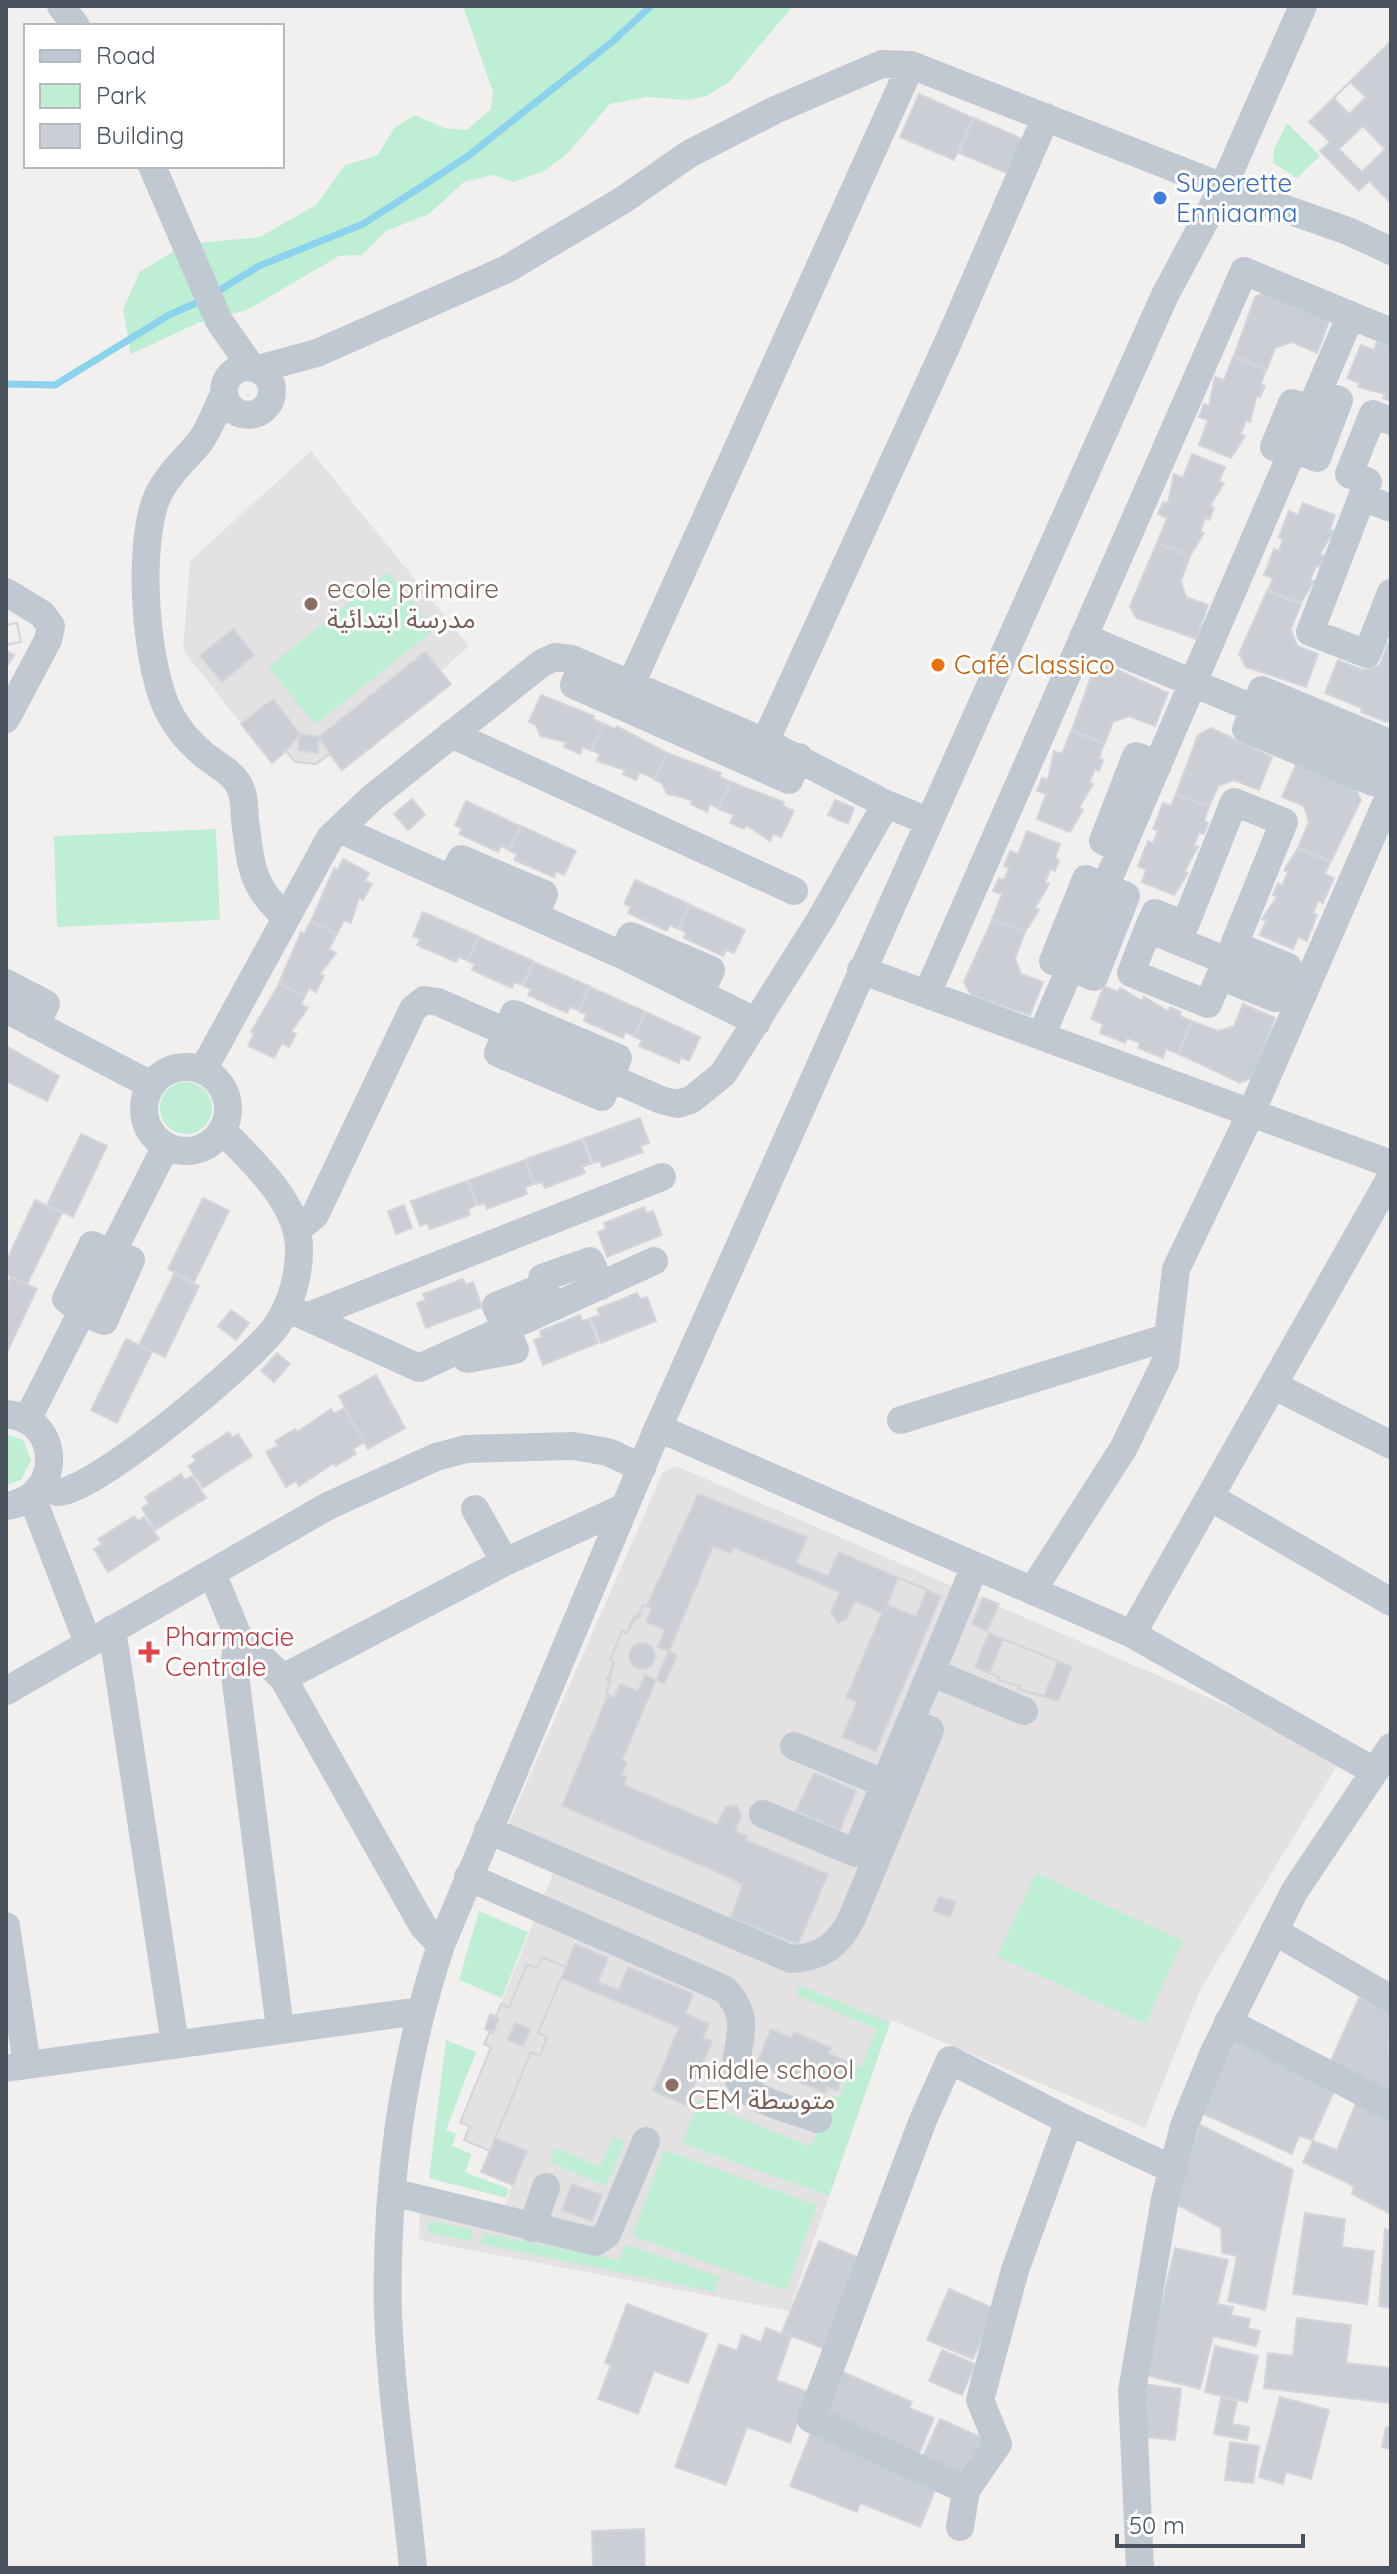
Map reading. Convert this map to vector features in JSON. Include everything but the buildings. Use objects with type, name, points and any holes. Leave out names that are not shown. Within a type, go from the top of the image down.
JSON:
[{"type":"street","points":[[61,6],[74,24]]},
{"type":"street","points":[[413,2568],[388,2313],[392,2192],[419,2011],[441,1945],[658,1428],[861,970],[1165,295],[1223,187],[1303,6]]},
{"type":"street","points":[[200,441],[225,388],[240,369],[317,353],[507,269],[623,200],[689,154],[775,110],[882,64],[911,65],[1223,187],[1348,231],[1391,251]]},
{"type":"street","points":[[631,684],[911,65]]},
{"type":"street","points":[[765,742],[950,338],[1046,117]]},
{"type":"street","points":[[153,168],[211,303],[255,368],[271,383],[272,395]]},
{"type":"street","points":[[927,994],[1244,271],[1391,332]]},
{"type":"street","points":[[211,303],[229,406],[245,415]]},
{"type":"street","points":[[1105,887],[1122,848],[1103,841],[1136,756],[1158,765],[1231,594],[1217,588],[1250,501],[1268,508],[1289,460],[1317,458],[1339,400],[1314,401],[1351,315]]},
{"type":"street","points":[[286,917],[268,901],[253,878],[241,790],[229,773],[204,755],[179,730],[156,680],[149,633],[149,529],[158,496],[175,468],[200,441],[245,415],[262,411],[272,395],[317,353]]},
{"type":"street","points":[[1391,421],[1373,414],[1349,474],[1368,482],[1310,632],[1367,654],[1391,593]]},
{"type":"street","points":[[1362,497],[1391,508]]},
{"type":"street","points":[[6,592],[42,614],[51,626],[48,640],[6,719]]},
{"type":"street","points":[[1083,637],[1254,710]]},
{"type":"street","points":[[203,1070],[319,856],[339,829],[451,734],[542,663],[555,657],[583,664],[765,742],[886,804],[928,821]]},
{"type":"street","points":[[583,664],[574,685],[789,780],[799,757]]},
{"type":"street","points":[[1262,690],[1389,743],[1386,764],[1373,782],[1246,729],[1254,710],[1262,690]]},
{"type":"street","points":[[451,734],[794,891]]},
{"type":"street","points":[[1032,1591],[1123,1449],[1165,1363],[1176,1269],[1251,1113],[1292,987],[1391,792]]},
{"type":"street","points":[[1234,802],[1284,822],[1234,945],[1288,967],[1292,987],[1275,998],[1220,976],[1208,1004],[1131,973],[1155,913],[1185,925],[1234,802]]},
{"type":"street","points":[[610,1078],[677,1104],[691,1100],[723,1074],[886,804]]},
{"type":"street","points":[[339,829],[452,878],[461,859],[544,894],[535,915],[622,955],[631,936],[711,970],[701,993],[757,1022]]},
{"type":"street","points":[[1086,879],[1126,896],[1094,977],[1071,968],[1053,961],[1086,879]]},
{"type":"street","points":[[1148,929],[1292,987]]},
{"type":"street","points":[[1041,1036],[1071,968]]},
{"type":"street","points":[[861,970],[1391,1164]]},
{"type":"street","points":[[6,983],[46,1004],[35,1025]]},
{"type":"street","points":[[297,1230],[315,1215],[419,1001],[438,1002],[507,1032]]},
{"type":"street","points":[[6,1009],[151,1085]]},
{"type":"street","points":[[514,1014],[618,1058],[610,1078],[602,1097],[498,1053],[514,1014]]},
{"type":"street","points":[[174,1068],[203,1070],[218,1081],[227,1099],[227,1118],[222,1130],[209,1144],[198,1150],[184,1151],[166,1146],[155,1138],[145,1119],[143,1105],[151,1085],[174,1068]]},
{"type":"street","points":[[222,1130],[249,1158],[284,1204],[297,1230],[296,1312]]},
{"type":"street","points":[[27,1496],[50,1451],[42,1433],[17,1417],[82,1312],[166,1146]]},
{"type":"street","points":[[27,1496],[78,1489],[221,1382],[296,1312],[662,1177]]},
{"type":"street","points":[[1132,1634],[1391,1177]]},
{"type":"street","points":[[296,1312],[411,1366],[428,1366],[515,1350],[496,1306],[545,1286],[542,1278],[590,1261],[601,1286],[654,1261]]},
{"type":"street","points":[[901,1420],[1168,1337]]},
{"type":"street","points":[[1273,1385],[1391,1445]]},
{"type":"street","points":[[658,1428],[1132,1634],[1374,1771]]},
{"type":"street","points":[[6,1691],[328,1506],[436,1457],[466,1449],[573,1446],[608,1452],[642,1468]]},
{"type":"street","points":[[27,1496],[100,1636],[175,2044]]},
{"type":"street","points":[[1210,1497],[1391,1602]]},
{"type":"street","points":[[283,1678],[505,1562],[625,1507]]},
{"type":"street","points":[[475,1509],[505,1562]]},
{"type":"street","points":[[763,1814],[856,1853],[930,1730],[910,1722],[975,1566]]},
{"type":"street","points":[[212,1573],[238,1636],[283,1678],[423,1926],[441,1945]]},
{"type":"street","points":[[238,1636],[234,1667],[280,2029]]},
{"type":"street","points":[[931,1672],[1024,1711]]},
{"type":"street","points":[[794,1746],[894,1788]]},
{"type":"street","points":[[1140,2568],[1132,2391],[1148,2289],[1184,2126],[1228,2022],[1294,1892],[1391,1747]]},
{"type":"street","points":[[488,1830],[791,1959],[804,1959],[827,1950],[846,1930],[894,1788]]},
{"type":"street","points":[[468,1877],[724,1989],[739,2008],[742,2020],[736,2061],[739,2081],[754,2094],[818,2119]]},
{"type":"street","points":[[6,1926],[16,2066],[419,2011]]},
{"type":"street","points":[[1274,1931],[1391,1999]]},
{"type":"street","points":[[1228,2022],[1391,2107]]},
{"type":"street","points":[[966,2490],[811,2419],[923,2120],[950,2060],[1174,2170]]},
{"type":"street","points":[[960,2527],[966,2490],[998,2444],[980,2400],[1015,2270],[1069,2121]]},
{"type":"street","points":[[392,2192],[589,2242],[602,2239],[646,2141]]},
{"type":"street","points":[[532,2228],[546,2187]]},
{"type":"shaded area","name":"ecole primaire مدرسة ابتدائية","points":[[311,451],[469,646],[441,671],[452,684],[342,771],[329,755],[317,765],[295,763],[286,752],[272,763],[183,650],[190,561]]},
{"type":"shaded area","points":[[676,1466],[1343,1756],[1201,1988],[1145,2128],[891,2020],[789,2311],[419,2240],[420,2185],[505,2205],[512,2186],[480,2172],[489,2151],[463,2140],[469,2127],[460,2123],[491,2048],[484,2045],[489,2032],[484,2029],[491,2014],[496,2016],[554,1871],[499,1846],[663,1472]]},
{"type":"green space","points":[[463,6],[793,6],[729,82],[707,96],[686,100],[647,97],[610,104],[565,156],[542,172],[513,182],[493,175],[464,182],[429,214],[386,231],[362,255],[339,256],[247,310],[200,322],[131,354],[123,309],[140,272],[175,250],[197,243],[260,237],[316,205],[345,165],[378,155],[394,128],[415,115],[444,128],[467,130],[491,109],[493,92]]},
{"type":"green space","points":[[1287,123],[1320,156],[1297,178],[1273,163],[1274,149]]},
{"type":"green space","points":[[388,572],[434,630],[315,725],[268,667]]},
{"type":"green space","points":[[216,829],[220,920],[57,927],[54,836]]},
{"type":"green space","points":[[186,1082],[204,1090],[212,1108],[204,1126],[186,1134],[168,1126],[160,1108],[168,1090]]},
{"type":"green space","points":[[6,1434],[23,1440],[31,1460],[21,1480],[6,1485]]},
{"type":"green space","points":[[1036,1873],[1183,1941],[1145,2024],[997,1956]]},
{"type":"green space","points":[[479,1911],[528,1932],[502,1998],[459,1980]]},
{"type":"green space","points":[[799,1985],[890,2023],[829,2196],[682,2143],[699,2101],[811,2147],[832,2096],[839,2098],[853,2064],[861,2067],[877,2029],[796,1995]]},
{"type":"green space","points":[[446,2040],[476,2052],[446,2130],[456,2134],[452,2146],[472,2154],[465,2172],[509,2189],[506,2198],[429,2178]]},
{"type":"green space","points":[[614,2136],[625,2141],[606,2186],[550,2162],[556,2148],[600,2167]]},
{"type":"green space","points":[[664,2150],[817,2205],[786,2291],[633,2236]]},
{"type":"green space","points":[[429,2221],[472,2229],[470,2241],[427,2233]]},
{"type":"green space","points":[[484,2233],[619,2260],[625,2244],[720,2277],[715,2292],[481,2244]]},
{"type":"waterway","points":[[215,293],[259,266],[363,224],[424,185],[468,156],[612,42],[651,6]]},
{"type":"waterway","points":[[6,384],[55,385],[169,315],[205,299]]},
{"type":"place","name":"Superette Enniaama","points":[[1160,198]]},
{"type":"place","name":"ecole primaire مدرسة ابتدائية","points":[[311,604]]},
{"type":"place","name":"Café Classico","points":[[938,665]]},
{"type":"place","name":"Pharmacie Centrale","points":[[149,1652]]},
{"type":"place","name":"middle school CEM متوسطة","points":[[672,2085]]}]
